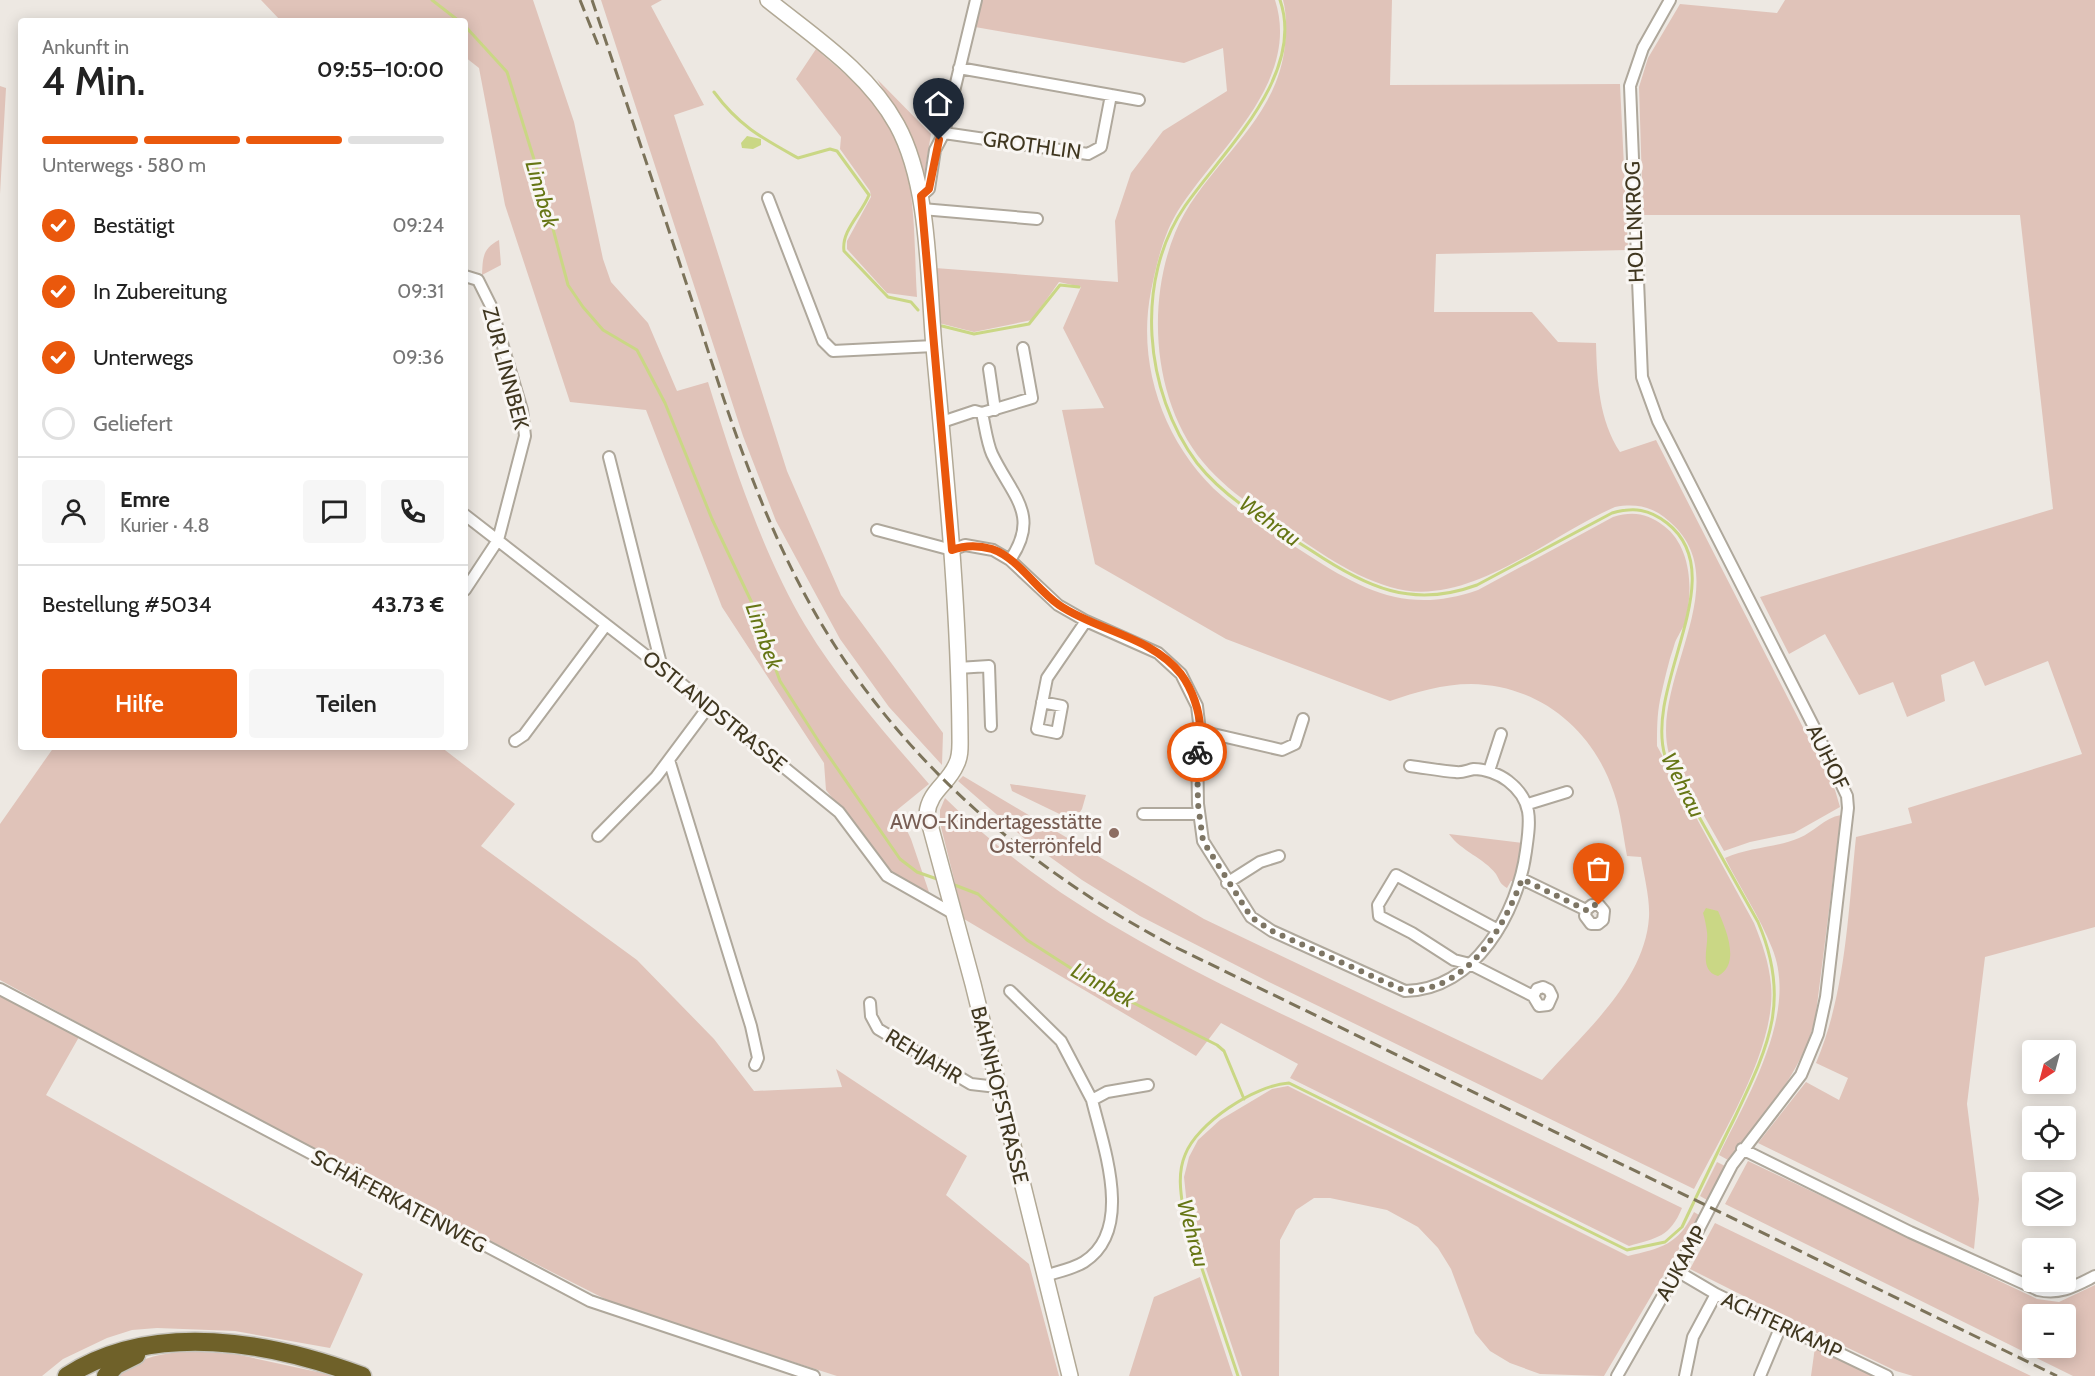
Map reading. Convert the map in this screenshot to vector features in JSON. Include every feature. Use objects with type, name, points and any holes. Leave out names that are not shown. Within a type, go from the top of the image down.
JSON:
[{"type":"highway","points":[[68,1376],[100,1358],[162,1343],[272,1351],[312,1359],[362,1376]]},
{"type":"highway","points":[[106,1376],[116,1365],[132,1357],[185,1343]]},
{"type":"main road","points":[[768,0],[849,65],[877,94],[904,140],[922,208],[942,422],[958,668]]},
{"type":"main road","name":"BAHNHOFSTRASSE","points":[[958,668],[960,756],[955,768],[933,794],[928,804],[927,814],[1070,1376]]},
{"type":"street","points":[[976,0],[944,133],[935,150],[929,189],[922,208],[1037,219]]},
{"type":"street","name":"HOLLNKROG","points":[[1642,377],[1629,107],[1635,67],[1670,0]]},
{"type":"street","points":[[959,68],[1139,100]]},
{"type":"street","name":"GROTHLIN","points":[[944,133],[1088,154],[1101,147],[1111,95]]},
{"type":"street","points":[[768,198],[823,341],[833,351],[934,346]]},
{"type":"street","name":"ZUR LINNBEK","points":[[468,277],[478,280],[491,306],[522,410],[525,436],[498,540],[468,585]]},
{"type":"street","points":[[942,422],[975,411],[982,413],[1032,398],[1023,348]]},
{"type":"street","points":[[988,369],[994,410]]},
{"type":"street","name":"AUHOF","points":[[1642,377],[1658,421],[1847,796],[1838,903],[1826,997],[1818,1034],[1801,1075],[1742,1149]]},
{"type":"street","points":[[982,413],[991,452],[1023,514],[1024,535],[1010,561]]},
{"type":"street","points":[[609,457],[662,668]]},
{"type":"street","name":"OSTLANDSTRASSE","points":[[468,516],[662,668],[838,812],[886,876],[954,914]]},
{"type":"street","points":[[876,530],[952,550],[965,545],[993,550],[1010,561],[1058,605],[1086,621],[1143,644],[1158,653],[1181,675],[1197,706],[1200,730],[1197,747],[1199,814],[1203,841],[1227,883],[1251,917],[1272,931],[1405,991],[1421,991],[1452,979],[1470,964],[1498,930],[1511,909],[1522,879],[1530,824],[1528,804],[1508,780],[1489,771],[1473,769],[1459,773],[1410,766]]},
{"type":"street","points":[[1042,702],[1047,678],[1086,621]]},
{"type":"street","points":[[515,741],[524,735],[606,625]]},
{"type":"street","points":[[958,668],[989,666],[991,726]]},
{"type":"street","points":[[598,836],[656,777],[709,706]]},
{"type":"street","points":[[1200,730],[1282,750],[1295,744],[1303,719]]},
{"type":"street","points":[[1489,771],[1501,734]]},
{"type":"street","points":[[669,760],[752,1026],[756,1062]]},
{"type":"street","points":[[1528,804],[1567,792]]},
{"type":"street","points":[[1143,814],[1199,814]]},
{"type":"street","points":[[1227,883],[1260,862],[1279,856]]},
{"type":"street","points":[[1498,930],[1396,875],[1378,905],[1379,916],[1412,933],[1454,960],[1470,964],[1533,996]]},
{"type":"street","points":[[1522,879],[1586,910]]},
{"type":"street","name":"SCHÄFERKATENWEG","points":[[0,989],[590,1301],[814,1376]]},
{"type":"street","points":[[1010,991],[1061,1041],[1092,1100],[1110,1176],[1112,1212],[1109,1227],[1099,1249],[1088,1260],[1044,1276]]},
{"type":"street","name":"REHJAHR","points":[[870,1003],[870,1016],[878,1029],[971,1084],[997,1087]]},
{"type":"street","points":[[1092,1100],[1107,1092],[1148,1085]]},
{"type":"street","points":[[1742,1149],[1910,1232],[2038,1290],[2051,1293],[2066,1291],[2095,1276]]},
{"type":"street","name":"AUKAMP","points":[[1617,1376],[1677,1271],[1742,1149]]},
{"type":"street","name":"ACHTERKAMP","points":[[1677,1271],[1716,1294],[1887,1376]]},
{"type":"street","points":[[1685,1376],[1693,1338],[1716,1294]]},
{"type":"street","points":[[1760,1376],[1781,1326]]},
{"type":"shaded area","points":[[261,0],[533,0],[574,122],[603,259],[611,282],[648,323],[677,391],[708,382],[762,537],[775,568],[805,625],[848,687],[929,784],[897,810],[911,839],[929,892],[891,873],[826,790],[824,763],[722,607],[646,410],[570,402],[505,205],[479,68],[468,59],[468,18],[278,18]]},
{"type":"shaded area","points":[[601,0],[662,0],[651,6],[704,105],[674,115],[787,471],[841,595],[943,733],[942,765],[889,707],[840,639],[776,521],[743,436]]},
{"type":"shaded area","points":[[982,0],[1275,0],[1280,29],[1277,58],[1267,85],[1235,136],[1197,183],[1175,216],[1159,258],[1147,319],[1152,376],[1171,429],[1202,476],[1232,504],[1253,520],[1349,579],[1369,589],[1409,599],[1431,600],[1454,597],[1478,590],[1620,515],[1640,514],[1652,518],[1673,535],[1680,546],[1688,571],[1689,599],[1684,625],[1672,652],[1660,700],[1657,746],[1754,923],[1765,953],[1771,985],[1771,1009],[1757,1062],[1732,1117],[1694,1189],[1267,981],[1140,916],[1082,880],[1025,839],[958,781],[963,776],[1204,919],[1542,1080],[1609,1006],[1624,985],[1645,941],[1649,910],[1641,857],[1627,856],[1618,808],[1605,770],[1592,749],[1560,715],[1541,702],[1519,692],[1496,686],[1450,685],[1390,701],[1226,639],[1095,564],[1062,410],[1104,408],[1063,328],[1081,287],[1059,282],[1032,320],[974,332],[939,323],[935,268],[1118,282],[1115,221],[1131,173],[1163,131],[1227,91],[1223,48],[1184,63],[975,27]]},
{"type":"shaded area","points":[[1283,0],[1392,0],[1390,85],[1620,84],[1628,250],[1436,254],[1434,312],[1532,312],[1558,342],[1596,343],[1600,400],[1613,440],[1620,452],[1656,440],[1835,790],[1840,807],[1794,833],[1750,842],[1724,851],[1669,754],[1666,726],[1670,695],[1695,603],[1696,573],[1689,546],[1670,522],[1658,513],[1638,506],[1615,507],[1506,567],[1477,580],[1448,589],[1419,592],[1390,587],[1374,581],[1313,548],[1253,507],[1227,486],[1203,462],[1186,438],[1173,411],[1159,352],[1160,290],[1166,261],[1175,233],[1187,209],[1255,121],[1269,98],[1279,72],[1285,44],[1286,16]]},
{"type":"shaded area","points":[[1785,0],[2095,0],[2095,927],[1985,957],[1967,1104],[1979,1199],[1974,1249],[1758,1143],[1806,1082],[1839,1100],[1848,1078],[1816,1063],[1826,1036],[1840,980],[1856,837],[1912,823],[1908,808],[2082,754],[2048,661],[1985,686],[1974,661],[1941,675],[1945,701],[1907,717],[1893,682],[1859,695],[1825,634],[1789,654],[1760,597],[2053,509],[2020,215],[1643,215],[1639,87],[1648,58],[1680,4],[1777,13]]},
{"type":"shaded area","points":[[816,49],[851,79],[882,113],[903,155],[912,202],[917,297],[887,293],[847,249],[847,241],[871,197],[870,191],[840,149],[841,137],[796,79]]},
{"type":"shaded area","points":[[877,79],[931,134],[924,176],[921,176],[901,120]]},
{"type":"shaded area","points":[[0,86],[6,88],[0,194]]},
{"type":"shaded area","points":[[747,136],[761,139],[761,145],[753,149],[742,148],[741,143]]},
{"type":"shaded area","points":[[499,240],[501,265],[482,275],[486,251]]},
{"type":"shaded area","points":[[52,750],[445,750],[515,804],[481,846],[637,960],[714,1039],[754,1091],[842,1087],[836,1069],[967,1156],[946,1195],[1029,1264],[1059,1376],[837,1376],[619,1306],[305,1147],[0,980],[0,824]]},
{"type":"shaded area","points":[[1010,784],[1086,795],[1082,809],[1074,821],[1012,791]]},
{"type":"shaded area","points":[[945,798],[988,838],[1034,874],[1130,936],[1231,989],[1682,1208],[1673,1225],[1661,1235],[1629,1246],[1290,1078],[1298,1064],[1221,1023],[1196,1056],[964,919],[940,823],[940,810]]},
{"type":"shaded area","points":[[1841,815],[1816,1013],[1811,1034],[1793,1073],[1728,1160],[1719,1155],[1766,1054],[1779,1000],[1779,973],[1762,925],[1725,858],[1799,838],[1829,819]]},
{"type":"shaded area","points":[[1449,834],[1523,843],[1517,882],[1511,881],[1507,888],[1505,887],[1491,868]]},
{"type":"shaded area","points":[[1706,908],[1718,911],[1730,946],[1729,963],[1718,976],[1708,969],[1706,963],[1707,932],[1703,913]]},
{"type":"shaded area","points":[[0,996],[79,1037],[46,1095],[363,1274],[330,1348],[235,1331],[157,1328],[132,1330],[107,1338],[63,1359],[42,1376],[0,1376]]},
{"type":"shaded area","points":[[1288,1086],[1628,1256],[1667,1243],[1682,1232],[1694,1212],[1699,1215],[1604,1376],[1540,1374],[1510,1363],[1490,1351],[1475,1333],[1451,1269],[1438,1248],[1418,1227],[1387,1210],[1330,1198],[1314,1198],[1296,1210],[1280,1240],[1279,1376],[1242,1376],[1188,1215],[1184,1177],[1189,1157],[1198,1140],[1220,1120],[1272,1089]]},
{"type":"shaded area","points":[[1748,1161],[2037,1299],[2059,1302],[2095,1285],[2095,1376],[2073,1376],[2037,1358],[2076,1358],[2076,1304],[2022,1304],[2022,1351],[1725,1204]]},
{"type":"shaded area","points":[[1717,1162],[1725,1166],[1707,1200],[1700,1196]]},
{"type":"shaded area","points":[[1715,1223],[2031,1376],[1913,1376],[1896,1371],[1817,1333],[1690,1269]]},
{"type":"shaded area","points":[[1200,1277],[1233,1376],[1129,1376],[1154,1297]]},
{"type":"shaded area","points":[[1815,1347],[1874,1376],[1811,1376]]},
{"type":"shaded area","points":[[186,1351],[235,1354],[336,1376],[116,1376],[140,1361],[158,1355]]},
{"type":"waterway","name":"Linnbek","points":[[432,0],[455,18]]},
{"type":"waterway","name":"Wehrau","points":[[1238,1376],[1184,1215],[1180,1185],[1183,1162],[1192,1143],[1214,1119],[1229,1108],[1260,1091],[1289,1083],[1627,1250],[1665,1242],[1682,1227],[1757,1069],[1772,1023],[1774,1000],[1773,976],[1768,950],[1758,922],[1665,756],[1662,727],[1666,697],[1690,601],[1692,571],[1685,545],[1667,523],[1647,512],[1627,510],[1612,513],[1477,585],[1431,595],[1410,594],[1371,584],[1351,575],[1236,501],[1197,463],[1179,435],[1156,370],[1152,336],[1152,301],[1158,267],[1169,235],[1185,206],[1239,136],[1271,84],[1281,56],[1285,28],[1280,0]]},
{"type":"waterway","name":"Linnbek","points":[[468,29],[507,72],[537,169],[568,285],[603,330],[637,350],[665,403],[712,519],[752,603],[780,681],[900,859],[917,872],[940,880]]},
{"type":"waterway","points":[[714,92],[742,123],[798,158],[830,149],[837,151],[869,195],[849,229],[844,251],[888,297],[911,302],[918,310]]},
{"type":"waterway","points":[[942,326],[974,334],[1029,324],[1060,285],[1079,287]]},
{"type":"waterway","name":"Linnbek","points":[[952,884],[978,894],[1027,940],[1094,983],[1217,1045],[1224,1051],[1244,1099]]},
{"type":"railway","points":[[580,0],[600,50]]},
{"type":"railway","points":[[592,0],[731,420],[757,491],[787,560],[837,650],[875,703],[917,752],[963,798],[1012,841],[1064,879],[1118,915],[1175,947],[2057,1376]]},
{"type":"way so far","points":[[1197,752],[1198,804],[1203,841],[1227,883],[1251,917],[1272,931],[1405,991],[1421,991],[1452,979],[1470,964],[1498,930],[1511,909],[1522,879],[1586,910],[1589,906],[1599,905]]},
{"type":"place","name":"AWO-Kindertagesstätte Osterrönfeld","points":[[1114,833]]},
{"type":"route","points":[[939,140],[935,150],[929,189],[921,196],[952,550],[965,545],[993,550],[1010,561],[1058,605],[1086,621],[1143,644],[1158,653],[1181,675],[1197,706],[1200,730],[1197,752]]}]
